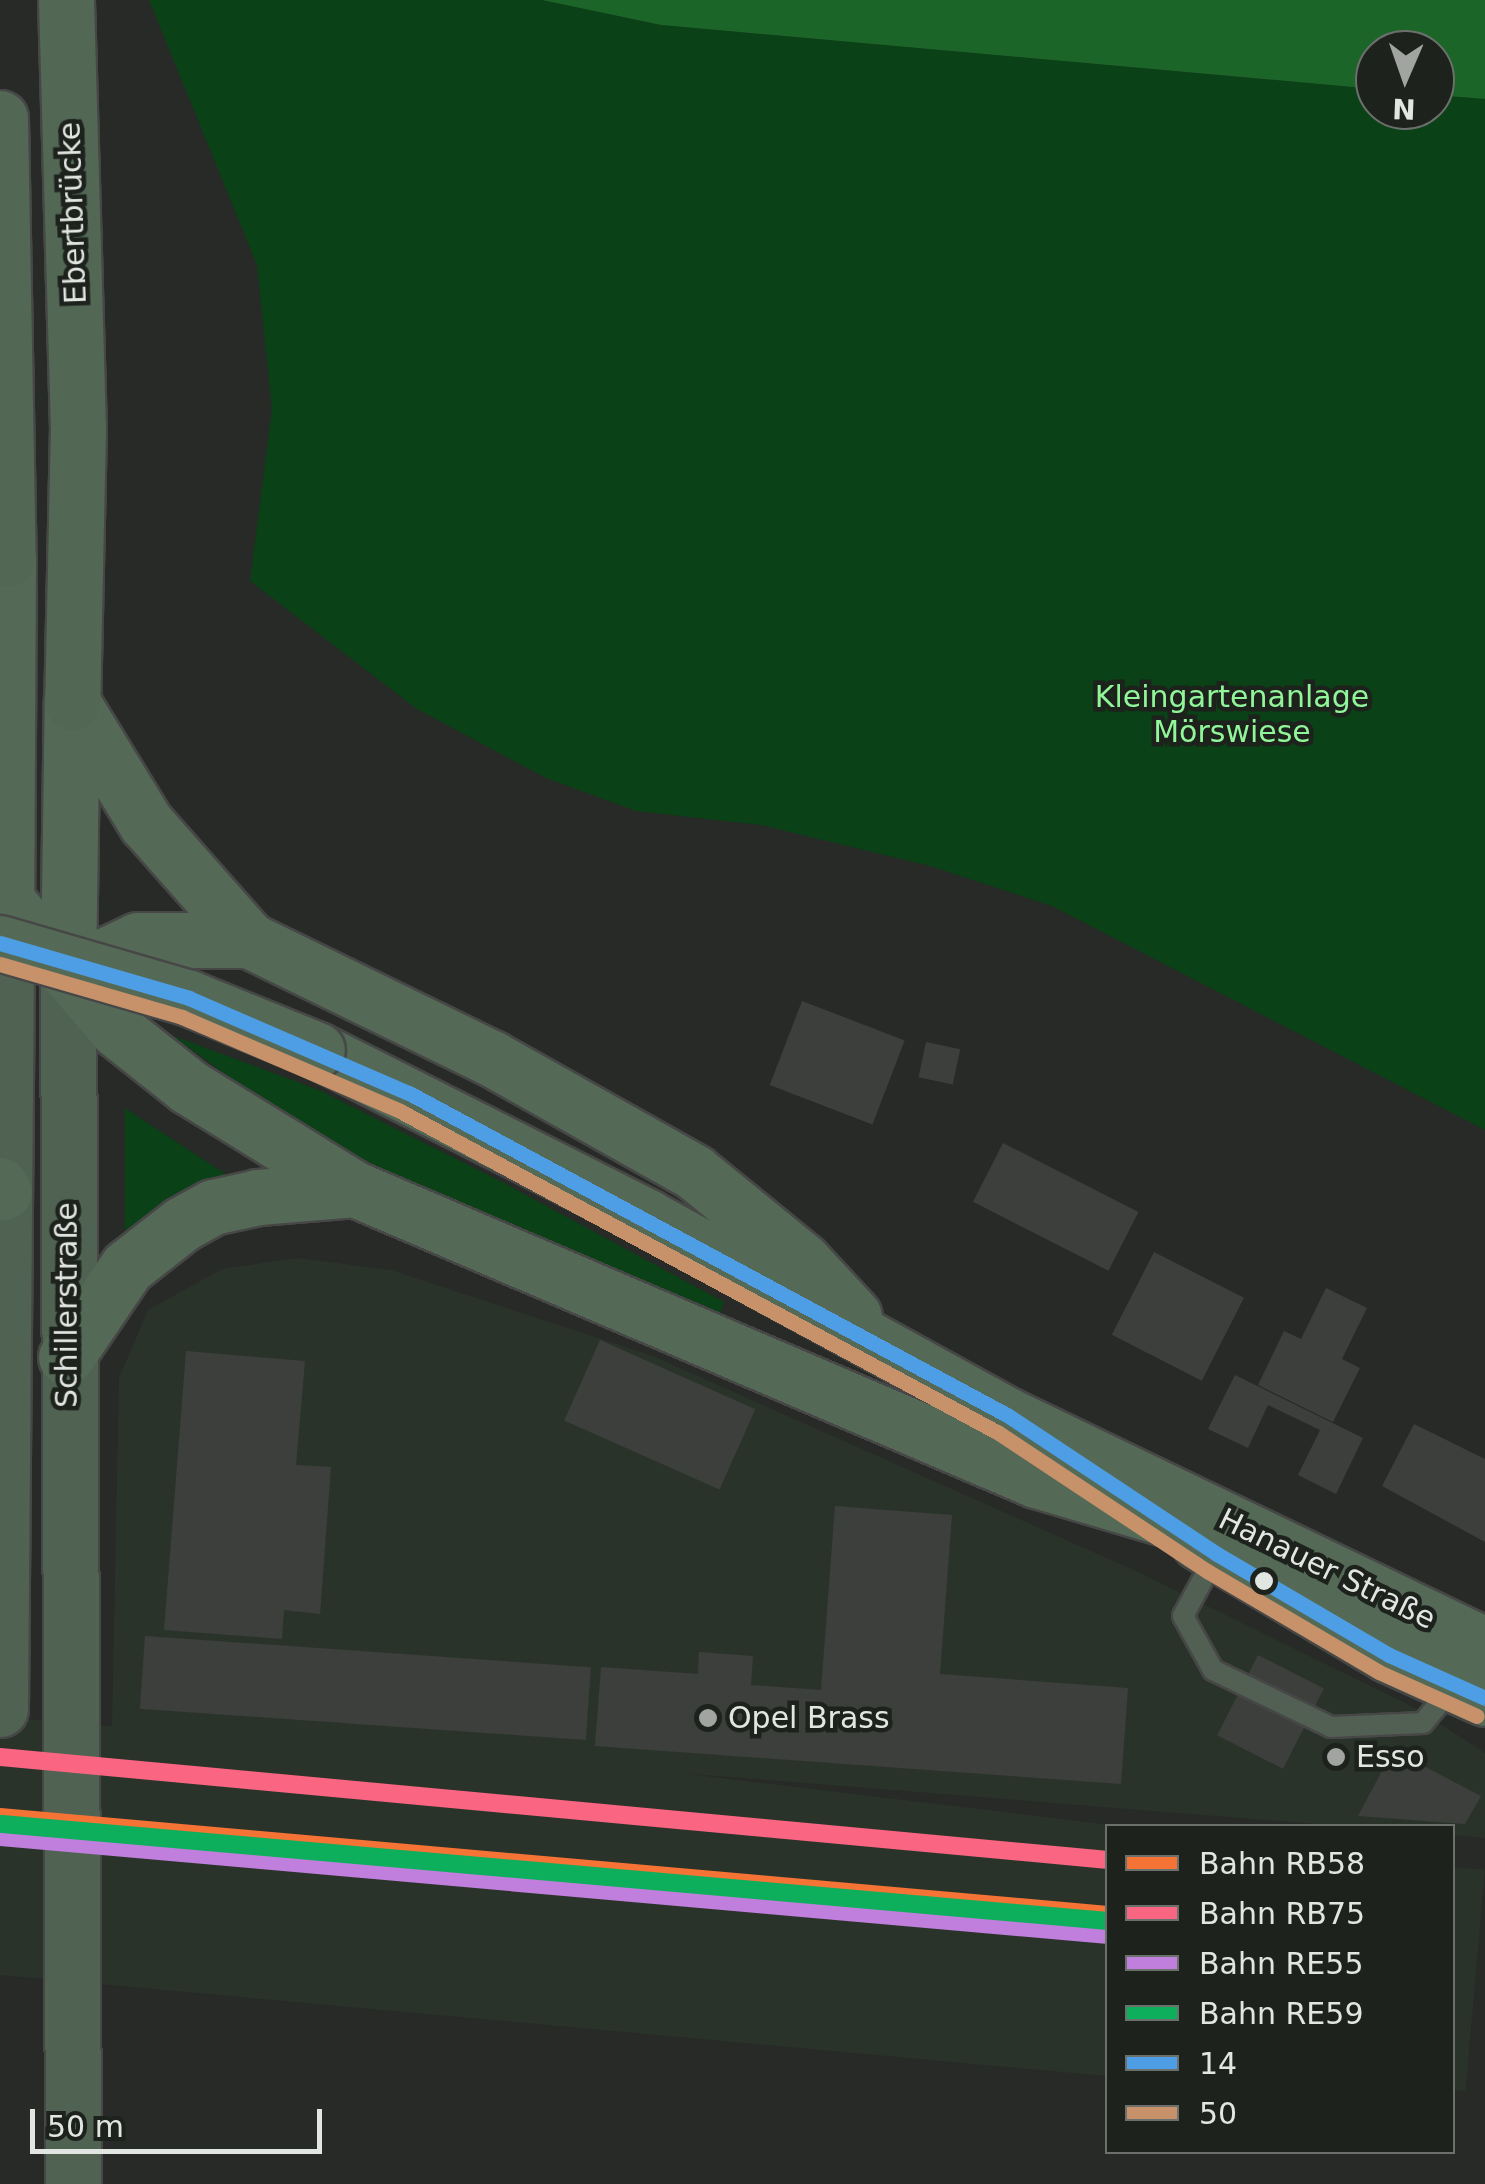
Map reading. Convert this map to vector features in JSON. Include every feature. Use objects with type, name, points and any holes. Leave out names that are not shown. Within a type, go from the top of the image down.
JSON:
[{"type":"highway","name":"Ebertbrücke","points":[[66,0],[78,426]]},
{"type":"highway","name":"Schillerstraße","points":[[0,118],[4,568]]},
{"type":"highway","name":"Schillerstraße","points":[[72,702],[78,426]]},
{"type":"main road","name":"Schillerstraße","points":[[4,568],[27,966],[66,1357],[72,2184]]},
{"type":"main road","name":"Schillerstraße","points":[[0,1709],[2,1188],[27,966],[72,702]]},
{"type":"main road","points":[[72,702],[146,824],[249,940],[491,1058],[694,1172],[802,1260],[882,1350]]},
{"type":"main road","points":[[27,966],[138,940],[249,940]]},
{"type":"main road","points":[[27,966],[189,1087],[355,1189],[964,1450],[1069,1492],[1162,1517]]},
{"type":"main road","name":"Hanauer Straße","points":[[27,966],[159,988],[318,1050],[647,1217],[1475,1676]]},
{"type":"main road","points":[[66,1357],[127,1267],[182,1224],[213,1207],[258,1197],[355,1189]]},
{"type":"main road","name":"Hanauer Straße","points":[[1007,1415],[1217,1554],[1475,1676]]},
{"type":"lane","points":[[1217,1554],[1183,1616],[1212,1670],[1331,1727],[1422,1722],[1475,1676]]},
{"type":"shaded area","points":[[542,0],[1485,0],[1485,99],[1455,97],[1455,30],[1355,30],[1355,87],[661,25]]},
{"type":"shaded area","points":[[298,1258],[391,1270],[653,1356],[1138,1572],[1419,1710],[1485,1753],[1485,1838],[1455,1835],[1455,1824],[1317,1824],[680,1773],[1105,1824],[1105,2076],[0,1975],[0,1717],[112,1726],[119,1378],[148,1310],[222,1269]]},
{"type":"shaded area","points":[[1455,1867],[1485,1870],[1466,2091],[1455,2090]]},
{"type":"green space","name":"Kleingartenanlage Mörswiese","points":[[149,0],[542,0],[661,25],[1355,87],[1355,130],[1455,130],[1455,97],[1485,99],[1485,1130],[1052,906],[930,866],[761,825],[636,811],[546,778],[417,709],[250,581],[272,409],[257,265]]},
{"type":"green space","points":[[171,1035],[319,1090],[504,1183],[724,1302],[716,1326],[327,1147]]},
{"type":"green space","points":[[125,1108],[233,1179],[125,1231]]},
{"type":"building","points":[[802,1001],[905,1040],[872,1124],[770,1085]]},
{"type":"building","points":[[926,1042],[960,1049],[953,1084],[919,1077]]},
{"type":"building","points":[[1003,1143],[1138,1212],[1108,1271],[973,1202]]},
{"type":"building","points":[[1154,1252],[1244,1298],[1202,1381],[1112,1335]]},
{"type":"building","points":[[1326,1288],[1367,1308],[1342,1359],[1360,1368],[1333,1422],[1258,1385],[1284,1331],[1301,1339]]},
{"type":"building","points":[[600,1340],[755,1409],[720,1490],[564,1420]]},
{"type":"building","points":[[186,1351],[305,1361],[296,1465],[331,1467],[320,1614],[284,1610],[282,1639],[164,1630]]},
{"type":"building","points":[[1235,1375],[1363,1438],[1336,1494],[1298,1475],[1320,1430],[1268,1405],[1248,1448],[1208,1429]]},
{"type":"building","points":[[1414,1424],[1485,1459],[1485,1542],[1382,1486]]},
{"type":"building","points":[[835,1506],[952,1515],[940,1674],[1128,1688],[1121,1784],[595,1746],[601,1667],[698,1674],[699,1652],[753,1656],[751,1685],[821,1690]]},
{"type":"building","points":[[145,1636],[591,1667],[586,1740],[140,1709]]},
{"type":"building","points":[[1258,1655],[1324,1689],[1283,1769],[1217,1735]]},
{"type":"building","points":[[1393,1750],[1481,1796],[1465,1824],[1358,1816]]},
{"type":"rail line","name":"RB75","points":[[0,1757],[1105,1860]]},
{"type":"rail line","name":"RB58","points":[[0,1817],[1105,1915]]},
{"type":"rail line","name":"RE59","points":[[2,1824],[1105,1921]]},
{"type":"rail line","name":"RE55","points":[[0,1837],[1105,1935]]},
{"type":"transit line","name":"14","points":[[0,943],[189,998],[409,1093],[1007,1415],[1217,1554],[1389,1655],[1485,1698]]},
{"type":"transit line","name":"50","points":[[0,964],[182,1017],[400,1111],[997,1432],[1207,1571],[1379,1672],[1477,1716]]},
{"type":"place","name":"Opel Brass","points":[[708,1718]]},
{"type":"place","name":"Esso","points":[[1336,1757]]}]
